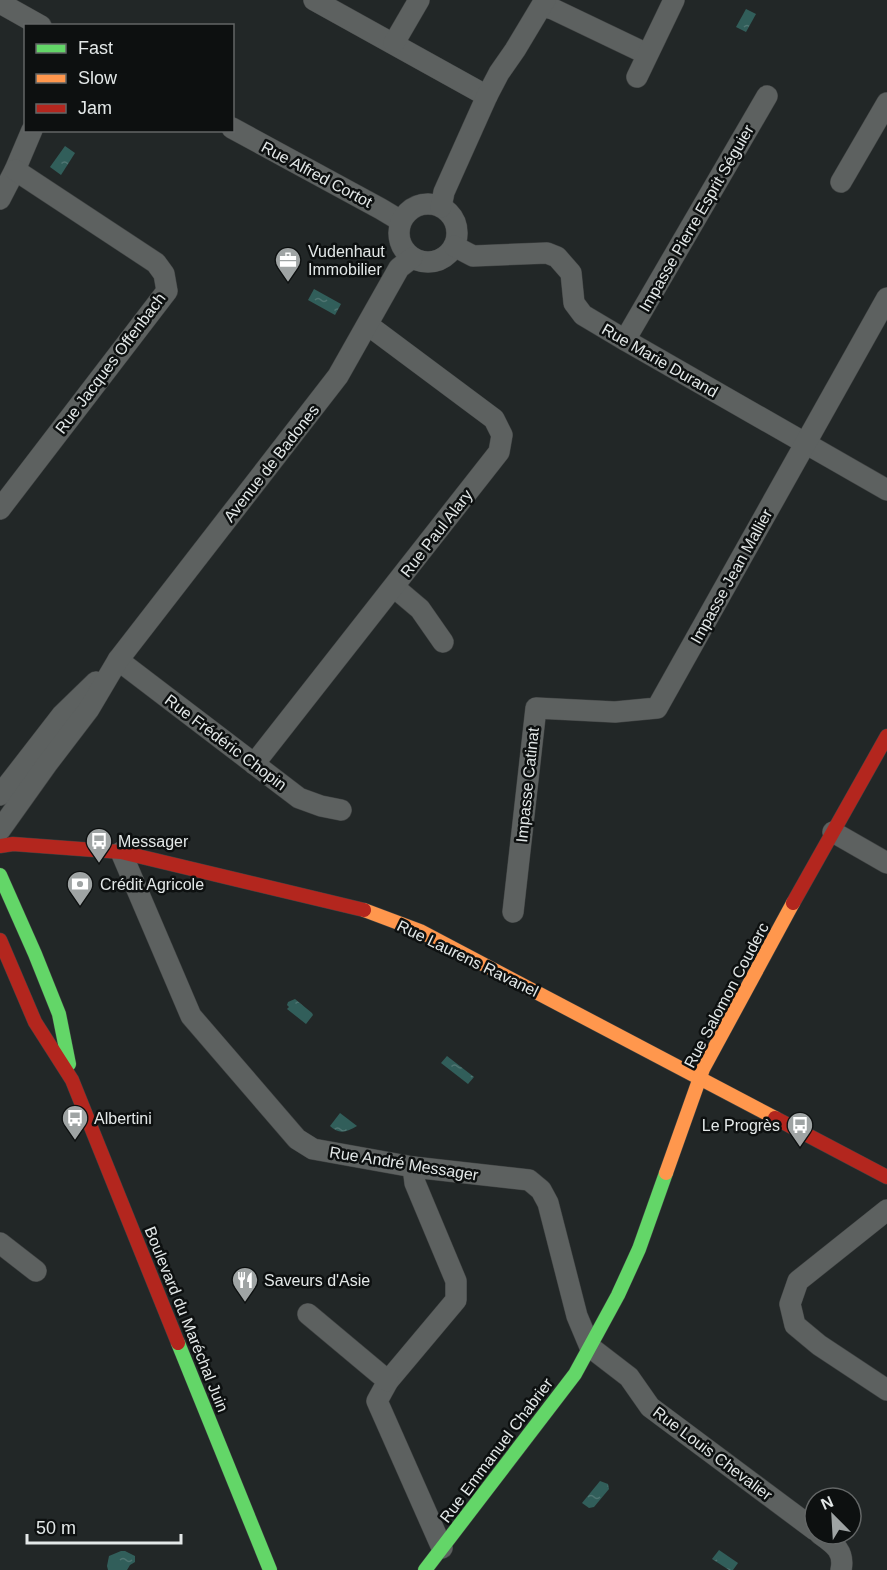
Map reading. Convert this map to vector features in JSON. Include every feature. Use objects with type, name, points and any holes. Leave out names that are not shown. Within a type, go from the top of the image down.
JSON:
[{"type":"street","points":[[314,0],[487,96]]},
{"type":"street","points":[[394,43],[419,0]]},
{"type":"street","points":[[637,76],[675,0]]},
{"type":"street","points":[[441,207],[444,192],[487,96],[544,3],[647,54]]},
{"type":"street","points":[[0,5],[37,24]]},
{"type":"street","name":"Impasse Pierre Esprit Séguier","points":[[625,340],[766,96]]},
{"type":"street","points":[[841,182],[887,103]]},
{"type":"street","name":"Rue Alfred Cortot","points":[[234,129],[401,221]]},
{"type":"street","points":[[0,199],[31,132]]},
{"type":"street","name":"Rue Jacques Offenbach","points":[[2,498],[167,291],[165,274],[156,263],[15,170]]},
{"type":"street","points":[[430,204],[441,207],[450,213],[456,224],[457,234],[454,246],[447,255],[436,261],[424,262],[412,258],[404,251],[399,241],[398,231],[401,221],[408,211],[418,205],[430,204]]},
{"type":"street","name":"Rue Marie Durand","points":[[454,246],[473,256],[547,253],[557,257],[571,273],[574,303],[584,315],[887,490]]},
{"type":"street","name":"Avenue de Badones","points":[[3,820],[63,715],[118,660],[338,376],[399,268],[412,258]]},
{"type":"street","name":"Impasse Jean Mallier","points":[[657,708],[887,298]]},
{"type":"street","name":"Rue Paul Alary","points":[[254,764],[499,452],[502,435],[494,419],[368,325]]},
{"type":"street","points":[[394,587],[420,609],[443,642]]},
{"type":"street","name":"Rue Frédéric Chopin","points":[[118,660],[299,798],[341,810]]},
{"type":"street","name":"Impasse Catinat","points":[[513,912],[536,708],[615,712],[657,708]]},
{"type":"street","name":"Rue Salomon Couderc","points":[[590,1347],[639,1249],[703,1069],[766,951],[887,736]]},
{"type":"street","points":[[0,863],[3,820]]},
{"type":"street","name":"Rue Laurens Ravanel","points":[[3,820],[121,852],[359,908],[420,931],[887,1176]]},
{"type":"street","points":[[832,832],[887,863]]},
{"type":"street","name":"Rue André Messager","points":[[121,852],[190,1016],[297,1139],[313,1149],[413,1167],[529,1180],[542,1190],[548,1203],[577,1316],[590,1347]]},
{"type":"street","points":[[0,875],[59,1014],[72,1080]]},
{"type":"street","points":[[0,915],[72,1080]]},
{"type":"street","points":[[0,940],[35,1022],[72,1080]]},
{"type":"street","points":[[0,956],[20,988]]},
{"type":"street","name":"Boulevard du Maréchal Juin","points":[[72,1080],[270,1570]]},
{"type":"street","points":[[413,1167],[415,1184],[456,1281],[456,1300],[388,1381],[377,1401],[442,1548]]},
{"type":"street","points":[[887,1210],[798,1281],[790,1304],[795,1325],[819,1345],[887,1390]]},
{"type":"street","points":[[0,1243],[36,1270]]},
{"type":"street","points":[[309,1314],[388,1381]]},
{"type":"street","name":"Rue Louis Chevalier","points":[[590,1347],[629,1377],[650,1407],[803,1521]]},
{"type":"street","name":"Rue Emmanuel Chabrier","points":[[425,1570],[575,1374],[590,1347]]},
{"type":"street","points":[[836,1546],[843,1562],[841,1570]]},
{"type":"water","points":[[746,9],[756,14],[746,32],[736,27]]},
{"type":"water","points":[[65,146],[75,153],[61,175],[50,167]]},
{"type":"water","points":[[314,289],[341,304],[335,315],[308,300]]},
{"type":"water","points":[[295,999],[313,1015],[306,1024],[287,1009],[288,1002]]},
{"type":"water","points":[[447,1056],[474,1077],[468,1084],[441,1063]]},
{"type":"water","points":[[340,1113],[357,1126],[343,1132],[333,1129],[330,1126]]},
{"type":"water","points":[[600,1481],[608,1484],[609,1489],[594,1507],[589,1508],[582,1503]]},
{"type":"water","points":[[719,1550],[738,1563],[733,1570],[729,1570],[712,1559]]},
{"type":"water","points":[[121,1551],[135,1556],[135,1562],[127,1570],[108,1570],[109,1556]]},
{"type":"traffic: fast","points":[[0,875],[59,1014],[69,1064]]},
{"type":"traffic: fast","points":[[425,1570],[575,1374],[618,1295],[639,1249],[666,1173]]},
{"type":"traffic: fast","points":[[178,1343],[270,1570]]},
{"type":"traffic: slow","points":[[666,1173],[703,1069],[793,903]]},
{"type":"traffic: slow","points":[[364,910],[420,931],[775,1118]]},
{"type":"traffic: jam","points":[[793,903],[887,736]]},
{"type":"traffic: jam","points":[[0,846],[13,844],[121,852],[364,910]]},
{"type":"traffic: jam","points":[[0,940],[35,1022],[72,1080],[178,1343]]},
{"type":"traffic: jam","points":[[775,1118],[887,1177]]},
{"type":"place","name":"Vudenhaut Immobilier","points":[[288,283]]},
{"type":"place","name":"Messager","points":[[99,864]]},
{"type":"place","name":"Crédit Agricole","points":[[80,907]]},
{"type":"place","name":"Albertini","points":[[75,1141]]},
{"type":"place","name":"Le Progrès","points":[[800,1148]]},
{"type":"place","name":"Saveurs d'Asie","points":[[245,1303]]}]
